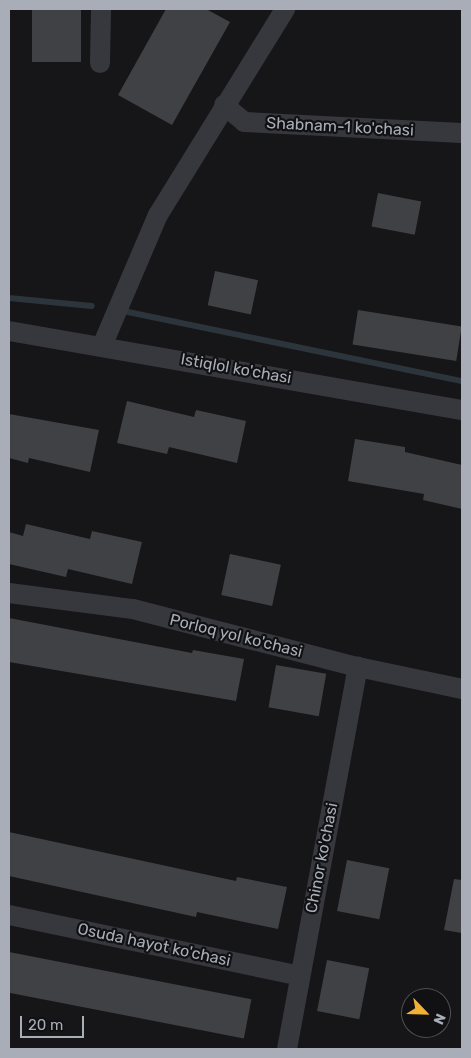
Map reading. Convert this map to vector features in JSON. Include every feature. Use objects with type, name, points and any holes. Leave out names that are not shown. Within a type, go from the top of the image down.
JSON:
[{"type":"street","points":[[100,9],[100,63]]},
{"type":"street","points":[[102,346],[158,215],[224,105],[285,9]]},
{"type":"street","name":"Shabnam-1 ko'chasi","points":[[224,105],[244,122],[462,133]]},
{"type":"street","name":"Istiqlol ko'chasi","points":[[9,331],[462,410]]},
{"type":"street","name":"Porloq yol ko'chasi","points":[[9,593],[133,610],[358,668],[462,689]]},
{"type":"street","name":"Chinor ko'chasi","points":[[287,1049],[358,668]]},
{"type":"street","name":"Osuda hayot ko'chasi","points":[[9,915],[300,976]]},
{"type":"building","points":[[32,9],[81,9],[81,62],[32,62]]},
{"type":"building","points":[[166,9],[206,9],[230,22],[172,125],[118,95]]},
{"type":"building","points":[[378,193],[421,201],[415,235],[372,226]]},
{"type":"building","points":[[215,271],[258,280],[251,314],[208,305]]},
{"type":"building","points":[[358,310],[462,326],[456,361],[353,345]]},
{"type":"building","points":[[127,401],[194,417],[196,410],[246,421],[237,463],[169,447],[167,454],[117,443]]},
{"type":"building","points":[[9,414],[99,430],[90,472],[29,458],[28,463],[9,458]]},
{"type":"building","points":[[355,439],[405,447],[405,452],[462,465],[462,509],[423,500],[424,494],[348,481]]},
{"type":"building","points":[[26,524],[90,539],[92,531],[142,542],[132,584],[68,569],[66,577],[9,564],[9,532],[23,536]]},
{"type":"building","points":[[230,554],[281,565],[272,606],[221,595]]},
{"type":"building","points":[[9,618],[192,653],[193,650],[244,659],[236,701],[9,662]]},
{"type":"building","points":[[276,665],[326,674],[319,716],[269,707]]},
{"type":"building","points":[[9,832],[236,881],[237,877],[287,887],[278,929],[197,912],[196,917],[9,876]]},
{"type":"building","points":[[347,860],[389,868],[379,919],[337,911]]},
{"type":"building","points":[[454,879],[462,880],[462,933],[444,930]]},
{"type":"building","points":[[9,952],[251,999],[244,1038],[9,993]]},
{"type":"building","points":[[327,960],[369,968],[359,1019],[317,1011]]},
{"type":"waterway","points":[[9,298],[92,306]]},
{"type":"waterway","points":[[128,312],[462,381]]}]
